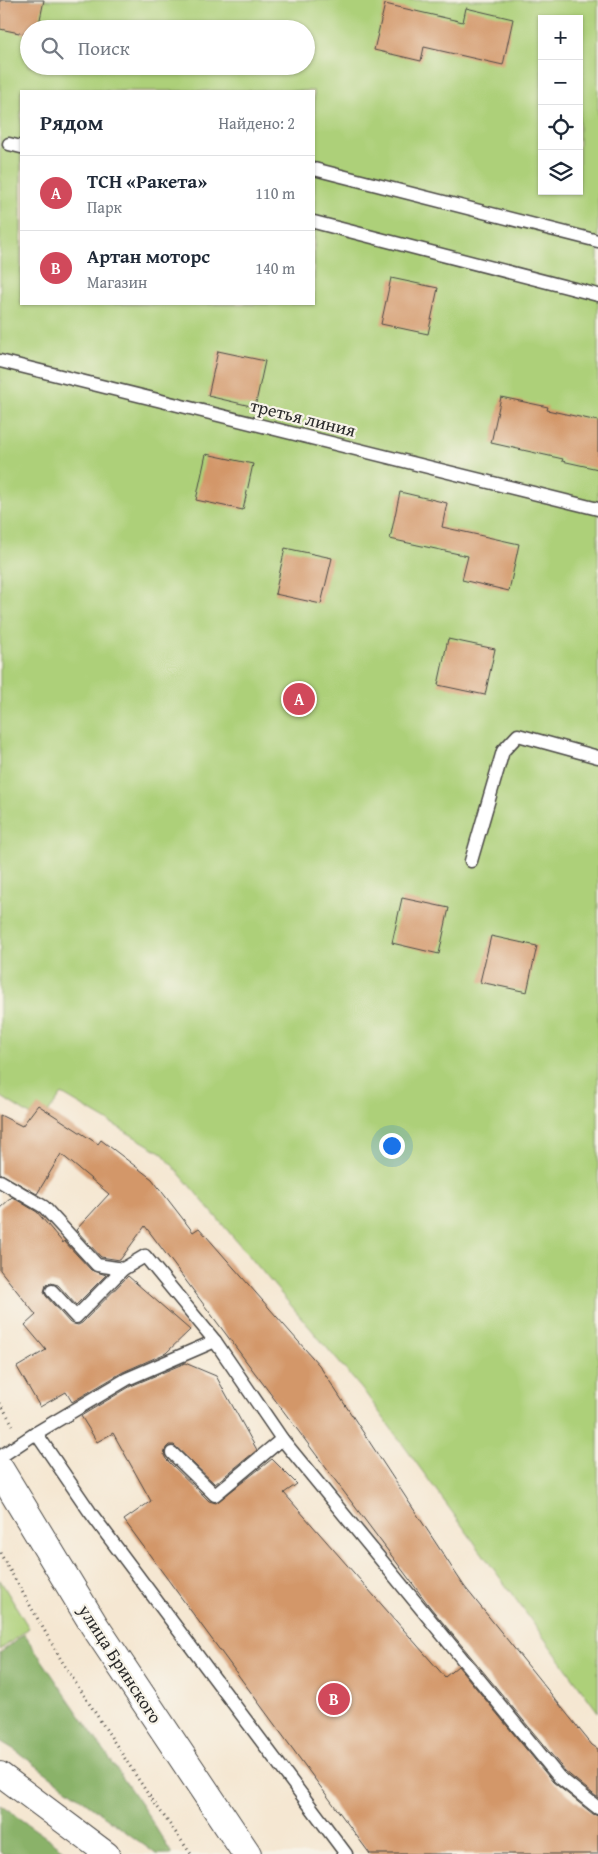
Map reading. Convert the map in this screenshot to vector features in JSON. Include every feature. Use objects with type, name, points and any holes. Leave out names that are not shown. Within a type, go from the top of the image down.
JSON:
[{"type":"main road","name":"улица Бринского","points":[[0,1470],[94,1625],[247,1854]]},
{"type":"street","points":[[0,1774],[107,1854]]},
{"type":"lane","points":[[315,169],[598,242]]},
{"type":"lane","points":[[315,222],[598,295]]},
{"type":"lane","name":"третья линия","points":[[0,361],[598,509]]},
{"type":"lane","points":[[471,861],[503,751],[518,735],[598,757]]},
{"type":"lane","points":[[3,1188],[44,1207],[97,1265],[123,1269]]},
{"type":"lane","points":[[52,1291],[76,1317],[123,1269],[145,1256],[215,1341],[282,1439],[559,1777],[598,1808]]},
{"type":"lane","points":[[0,1457],[36,1433],[127,1379],[215,1341]]},
{"type":"lane","points":[[36,1433],[96,1520],[346,1854]]},
{"type":"lane","points":[[172,1453],[215,1495],[282,1439]]},
{"type":"path","points":[[0,1553],[63,1663],[146,1790],[191,1854]]},
{"type":"green space","points":[[0,0],[598,0],[598,1712],[366,1394],[162,1153],[62,1094],[41,1122],[0,1096]]},
{"type":"green space","points":[[0,1580],[29,1628],[0,1650]]},
{"type":"green space","points":[[24,1634],[146,1812],[172,1854],[156,1854],[15,1750],[0,1741],[0,1653]]},
{"type":"green space","points":[[0,1805],[70,1854],[3,1854],[0,1852]]},
{"type":"building","points":[[0,0],[44,0],[40,20],[20,20],[20,33],[0,29]]},
{"type":"building","points":[[385,4],[463,22],[466,8],[513,19],[503,65],[424,47],[421,61],[374,50]]},
{"type":"building","points":[[391,278],[438,288],[428,334],[381,324]]},
{"type":"building","points":[[218,351],[265,361],[255,407],[208,396]]},
{"type":"building","points":[[501,397],[548,407],[547,410],[598,421],[598,469],[491,443]]},
{"type":"building","points":[[206,454],[253,464],[243,510],[196,500]]},
{"type":"building","points":[[400,492],[447,503],[442,527],[519,544],[509,591],[462,580],[468,556],[390,539]]},
{"type":"building","points":[[285,548],[332,558],[321,604],[275,594]]},
{"type":"building","points":[[448,639],[495,649],[485,695],[438,685]]},
{"type":"building","points":[[402,898],[449,908],[439,954],[392,943]]},
{"type":"building","points":[[491,936],[537,946],[527,992],[480,982]]},
{"type":"building","points":[[38,1105],[98,1144],[101,1140],[152,1179],[193,1232],[199,1228],[319,1365],[464,1586],[592,1745],[598,1749],[598,1798],[565,1771],[430,1607],[145,1226],[120,1260],[101,1257],[76,1230],[109,1194],[61,1154],[37,1194],[0,1173],[0,1115],[22,1126]]},
{"type":"building","points":[[12,1197],[37,1212],[63,1243],[64,1241],[91,1270],[106,1275],[76,1305],[58,1285],[51,1283],[46,1285],[44,1292],[46,1296],[70,1323],[78,1325],[82,1323],[128,1276],[190,1330],[166,1353],[123,1372],[72,1402],[66,1392],[40,1407],[17,1367],[46,1350],[25,1325],[36,1315],[0,1270],[0,1208]]},
{"type":"building","points":[[185,1363],[216,1376],[257,1450],[215,1484],[174,1445],[169,1445],[166,1448],[164,1455],[166,1459],[209,1501],[216,1503],[272,1459],[297,1484],[284,1493],[445,1677],[458,1666],[553,1782],[598,1816],[598,1854],[370,1854],[124,1520],[151,1501],[113,1433],[97,1442],[81,1416],[131,1386]]},
{"type":"place","name":"ТСН «Ракета»","points":[[299,699]]},
{"type":"place","name":"Артан моторс","points":[[334,1699]]}]
